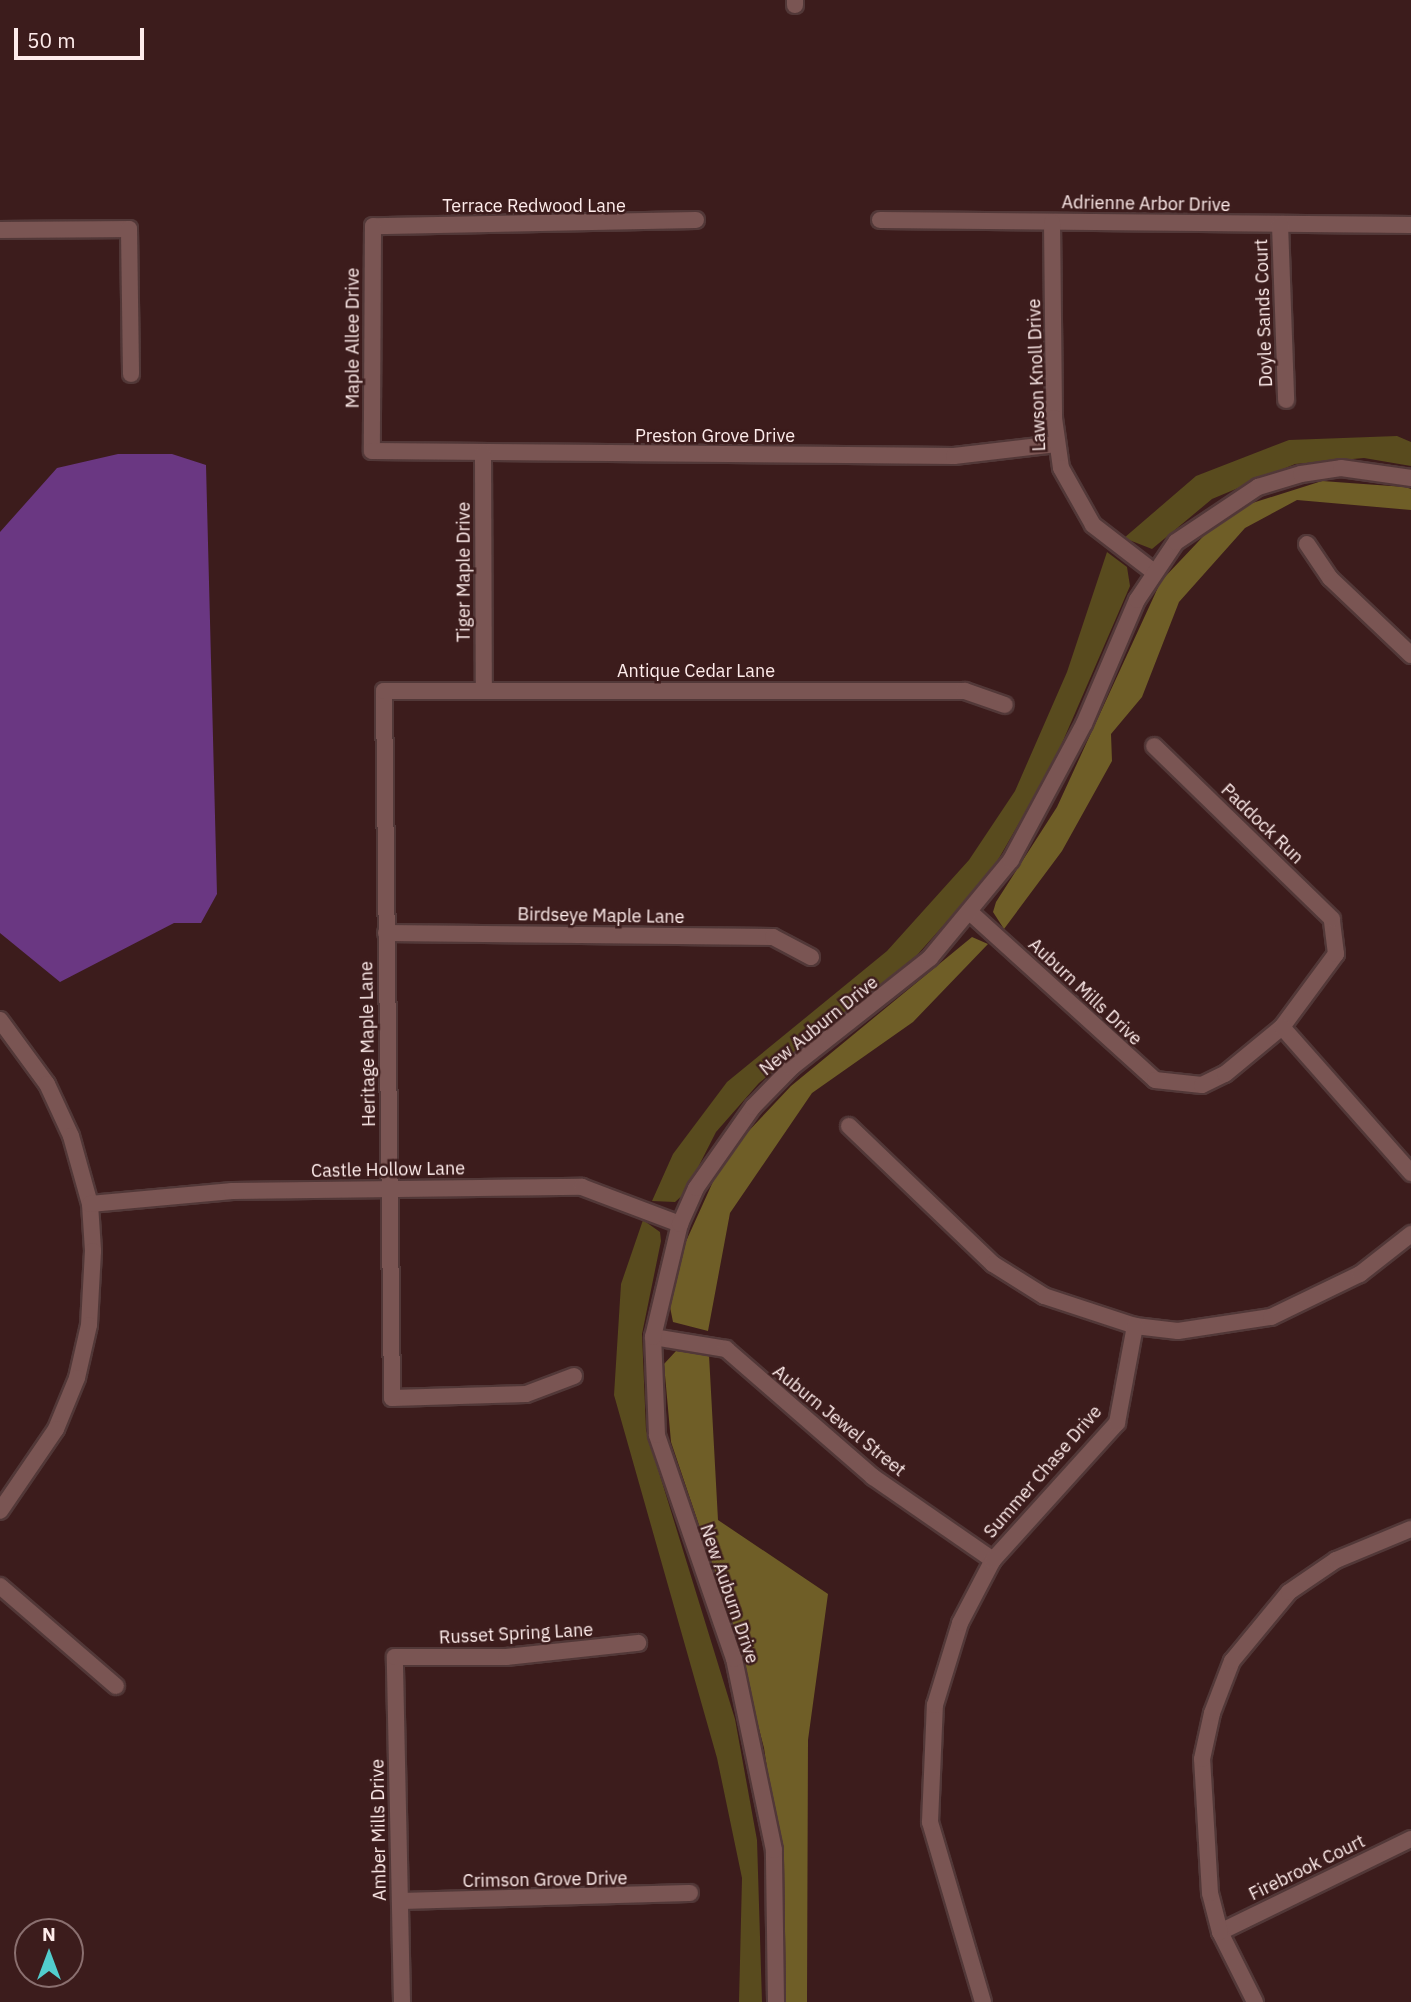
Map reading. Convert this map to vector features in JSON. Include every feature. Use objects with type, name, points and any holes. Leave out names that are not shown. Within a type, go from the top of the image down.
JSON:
[{"type":"street","name":"Terrace Redwood Lane","points":[[373,226],[696,220]]},
{"type":"street","name":"Adrienne Arbor Drive","points":[[880,220],[1411,225]]},
{"type":"street","name":"Lawson Knoll Drive","points":[[1052,222],[1056,444],[1075,502],[1094,525],[1154,572]]},
{"type":"street","name":"Doyle Sands Court","points":[[1280,224],[1286,400]]},
{"type":"street","name":"Maple Allee Drive","points":[[372,451],[373,226]]},
{"type":"street","points":[[0,230],[129,229],[131,374]]},
{"type":"street","name":"Preston Grove Drive","points":[[372,451],[954,456],[1056,444]]},
{"type":"street","name":"Tiger Maple Drive","points":[[483,454],[484,690]]},
{"type":"street","name":"New Auburn Drive","points":[[776,2002],[774,1850],[734,1659],[657,1435],[653,1337],[680,1224],[753,1107],[792,1067],[880,1002],[972,914],[1048,798],[1154,572],[1186,534],[1258,487],[1341,468],[1411,478]]},
{"type":"street","points":[[1307,544],[1330,578],[1411,655]]},
{"type":"street","name":"Antique Cedar Lane","points":[[384,691],[965,691],[1005,705]]},
{"type":"street","name":"Heritage Maple Lane","points":[[384,691],[392,1398],[526,1394],[574,1376]]},
{"type":"street","name":"Paddock Run","points":[[1154,746],[1332,919],[1337,933],[1336,954],[1282,1027]]},
{"type":"street","name":"Auburn Mills Drive","points":[[972,914],[1136,1065],[1179,1087],[1225,1074],[1282,1027]]},
{"type":"street","name":"Birdseye Maple Lane","points":[[386,933],[773,937],[811,957]]},
{"type":"street","points":[[0,1020],[47,1084],[90,1204],[93,1291],[77,1378],[56,1429],[0,1511]]},
{"type":"street","points":[[1282,1027],[1411,1173]]},
{"type":"street","points":[[849,1126],[993,1264],[1044,1296],[1135,1326],[1178,1331],[1270,1317],[1360,1274],[1411,1234]]},
{"type":"street","name":"Castle Hollow Lane","points":[[90,1204],[208,1192],[582,1187],[680,1224]]},
{"type":"street","name":"Summer Chase Drive","points":[[983,2002],[936,1858],[930,1766],[935,1706],[960,1623],[993,1560],[1116,1423],[1135,1326]]},
{"type":"street","name":"Auburn Jewel Street","points":[[653,1337],[726,1349],[873,1477],[993,1560]]},
{"type":"street","points":[[1255,2002],[1220,1932],[1202,1821],[1202,1759],[1232,1661],[1289,1591],[1336,1560],[1411,1529]]},
{"type":"street","points":[[0,1586],[116,1686]]},
{"type":"street","name":"Russet Spring Lane","points":[[395,1657],[506,1657],[638,1643]]},
{"type":"street","name":"Amber Mills Drive","points":[[395,1657],[402,2002]]},
{"type":"street","name":"Firebrook Court","points":[[1220,1932],[1411,1839]]},
{"type":"street","name":"Crimson Grove Drive","points":[[400,1901],[690,1893]]},
{"type":"shaded area","points":[[1397,436],[1411,442],[1411,466],[1364,458],[1295,464],[1212,499],[1152,549],[1124,538],[1196,476],[1289,440]]},
{"type":"shaded area","points":[[118,454],[172,454],[206,465],[217,894],[201,923],[174,923],[60,982],[0,933],[0,532],[57,468]]},
{"type":"shaded area","points":[[1322,481],[1405,487],[1411,489],[1411,510],[1297,500],[1245,528],[1179,602],[1142,697],[1111,734],[1112,761],[1062,851],[1004,929],[993,912],[996,902],[1057,807],[1161,581],[1214,525],[1246,505]]},
{"type":"shaded area","points":[[1107,552],[1127,567],[1130,586],[1053,764],[991,872],[917,955],[759,1083],[716,1132],[685,1193],[675,1202],[652,1201],[673,1154],[727,1082],[887,951],[969,860],[1015,791],[1067,672]]},
{"type":"shaded area","points":[[972,937],[988,944],[913,1022],[812,1093],[730,1213],[708,1331],[673,1322],[669,1302],[683,1248],[716,1175],[742,1138],[791,1086]]},
{"type":"shaded area","points":[[643,1220],[660,1232],[661,1241],[642,1334],[646,1430],[735,1719],[757,1840],[762,2002],[739,2002],[742,1878],[717,1758],[614,1395],[621,1284]]},
{"type":"shaded area","points":[[676,1351],[709,1355],[718,1520],[828,1594],[808,1740],[807,2002],[785,2002],[782,1867],[764,1748],[729,1614],[671,1442],[664,1364]]}]
